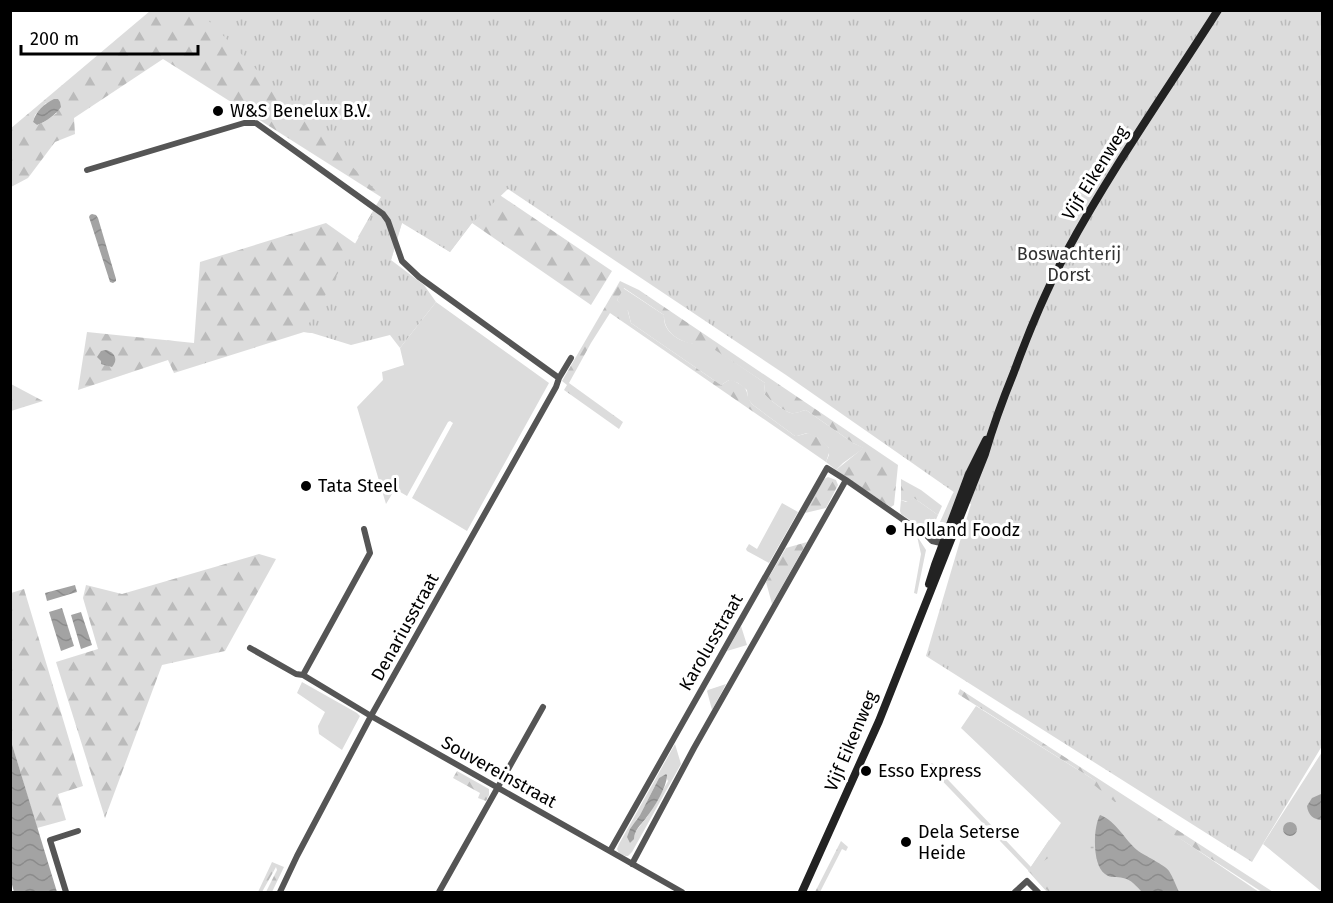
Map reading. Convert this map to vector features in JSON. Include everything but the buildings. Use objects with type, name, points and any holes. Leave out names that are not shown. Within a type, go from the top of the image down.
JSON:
[{"type":"main road","name":"Vijf Eikenweg","points":[[802,892],[879,721],[926,602],[946,542],[985,454],[1029,330],[1067,251],[1122,159],[1218,10]]},
{"type":"street","points":[[87,170],[244,123],[256,123],[382,214],[388,221],[402,261],[420,277],[559,378]]},
{"type":"street","name":"Denariusstraat","points":[[279,892],[371,717],[571,358]]},
{"type":"street","name":"Karolusstraat","points":[[610,851],[827,468],[899,518],[926,534],[934,535],[946,542]]},
{"type":"street","name":"Karolusstraat","points":[[632,864],[694,748],[846,480]]},
{"type":"street","points":[[303,675],[370,553],[364,529]]},
{"type":"street","name":"Souvereinstraat","points":[[250,648],[296,674],[303,675],[371,717],[682,892]]},
{"type":"street","points":[[440,892],[543,706]]},
{"type":"street","points":[[66,892],[50,840],[78,831]]},
{"type":"street","points":[[1015,892],[1027,881],[1038,892]]},
{"type":"green space","points":[[150,11],[228,11],[612,271],[591,305],[472,223],[450,252],[402,222],[391,260],[358,237],[381,197],[163,59],[74,118],[75,134],[55,142],[28,178],[11,187],[10,129]],"holes":[[[46,103],[57,113],[37,125],[33,122],[35,115]]]},
{"type":"green space","name":"Boswachterij Dorst","points":[[199,11],[1322,11],[1322,746],[1252,862],[926,656],[971,504],[786,375],[508,189],[472,223],[450,252],[402,223],[391,260],[424,285],[436,302],[400,348],[390,335],[351,345],[304,332],[382,197]]},
{"type":"green space","points":[[326,223],[370,254],[312,333],[304,332],[174,373],[168,360],[78,390],[87,332],[194,343],[200,262]]},
{"type":"green space","points":[[620,281],[639,290],[898,465],[894,505],[891,507],[886,504],[836,470],[863,448],[806,410],[793,413],[781,408],[765,395],[765,383],[706,344],[685,342],[672,334],[664,315],[624,288],[617,300],[627,308],[631,323],[721,385],[731,380],[743,386],[753,405],[795,436],[808,433],[826,444],[830,450],[826,462],[610,313],[569,383],[623,422],[619,429],[564,390],[567,385],[562,381]]},
{"type":"green space","points":[[623,288],[664,315],[667,329],[672,334],[692,343],[706,343],[765,383],[765,395],[781,408],[793,413],[806,410],[853,443],[864,448],[836,470],[826,462],[829,448],[818,438],[807,433],[795,436],[753,405],[748,399],[747,390],[738,383],[729,380],[721,385],[631,323],[628,311],[617,300]]},
{"type":"green space","points":[[436,302],[549,383],[467,531],[412,498],[453,423],[448,422],[407,496],[395,489],[386,504],[357,407],[383,380],[382,372],[404,365],[400,348]]},
{"type":"green space","points":[[11,384],[43,401],[11,411]]},
{"type":"green space","points":[[968,468],[949,524],[940,522],[952,495]]},
{"type":"green space","points":[[828,477],[836,480],[838,485],[826,508],[805,513],[824,479]]},
{"type":"green space","points":[[901,479],[921,490],[942,506],[938,515],[914,498],[909,502],[901,500]]},
{"type":"green space","points":[[914,498],[938,515],[935,522],[922,528],[901,514],[901,500],[906,502]]},
{"type":"green space","points":[[782,503],[798,512],[769,563],[746,549],[749,544],[757,549]]},
{"type":"green space","points":[[917,536],[926,550],[917,594],[914,593],[921,554]]},
{"type":"green space","points":[[807,542],[772,604],[766,582],[786,548]]},
{"type":"green space","points":[[259,554],[276,559],[225,651],[162,665],[105,818],[56,662],[98,649],[83,598],[86,585],[122,594]]},
{"type":"green space","points":[[24,589],[83,786],[58,794],[66,820],[37,828],[11,741],[11,593]]},
{"type":"green space","points":[[741,626],[747,645],[727,651]]},
{"type":"green space","points":[[302,682],[360,716],[342,750],[319,734],[318,726],[325,712],[297,693]]},
{"type":"green space","points":[[726,684],[712,710],[707,691]]},
{"type":"green space","points":[[960,689],[1273,892],[1262,892],[1125,803],[1115,802],[1094,785],[1095,781],[1091,778],[958,694]]},
{"type":"green space","points":[[976,706],[1091,778],[1259,892],[1047,892],[1028,871],[1061,823],[961,728]]},
{"type":"green space","points":[[675,744],[681,764],[632,852],[624,856],[617,849]],"holes":[[[665,775],[668,781],[647,817],[633,835],[630,843],[636,820],[659,778]]]},
{"type":"green space","points":[[1322,752],[1322,892],[1263,844]]},
{"type":"green space","points":[[932,763],[1031,867],[1049,840],[1056,847],[1051,856],[1041,863],[1040,869],[1047,873],[1060,892],[1049,892],[928,766]]},
{"type":"green space","points":[[457,771],[489,789],[486,801],[478,798],[480,793],[453,778]]},
{"type":"green space","points":[[1097,823],[1095,843],[1098,863],[1092,854],[1091,847],[1091,831]]},
{"type":"green space","points":[[841,841],[848,847],[846,851],[842,849],[820,892],[815,892]]},
{"type":"green space","points":[[272,862],[284,867],[272,892],[266,892],[277,870],[276,867],[262,892],[258,892]]},
{"type":"water","points":[[54,99],[60,102],[59,110],[37,125],[33,122],[41,108]]},
{"type":"water","points":[[92,214],[98,218],[116,279],[113,283],[110,282],[89,217]]},
{"type":"water","points":[[106,350],[115,356],[112,367],[101,364],[97,357],[101,351]]},
{"type":"water","points":[[75,585],[77,592],[47,601],[45,593]]},
{"type":"water","points":[[62,608],[74,646],[61,651],[49,612]]},
{"type":"water","points":[[81,612],[92,645],[81,649],[71,615]]},
{"type":"water","points":[[11,741],[57,892],[14,892],[11,881]]},
{"type":"water","points":[[666,774],[665,785],[660,797],[636,830],[634,839],[630,843],[627,837],[630,829],[659,778]]},
{"type":"water","points":[[1322,794],[1322,820],[1312,816],[1307,806],[1312,798]]},
{"type":"water","points":[[1100,815],[1111,822],[1137,850],[1167,869],[1179,892],[1142,892],[1129,880],[1105,874],[1098,863],[1095,846],[1096,828]]},
{"type":"water","points":[[1290,822],[1295,824],[1297,829],[1295,834],[1290,836],[1285,834],[1283,829],[1285,824]]},
{"type":"place","name":"W&S Benelux B.V.","points":[[218,111]]},
{"type":"place","name":"Tata Steel","points":[[306,486]]},
{"type":"place","name":"Holland Foodz","points":[[891,530]]},
{"type":"place","name":"Esso Express","points":[[866,771]]},
{"type":"place","name":"Dela Seterse Heide","points":[[906,842]]}]
